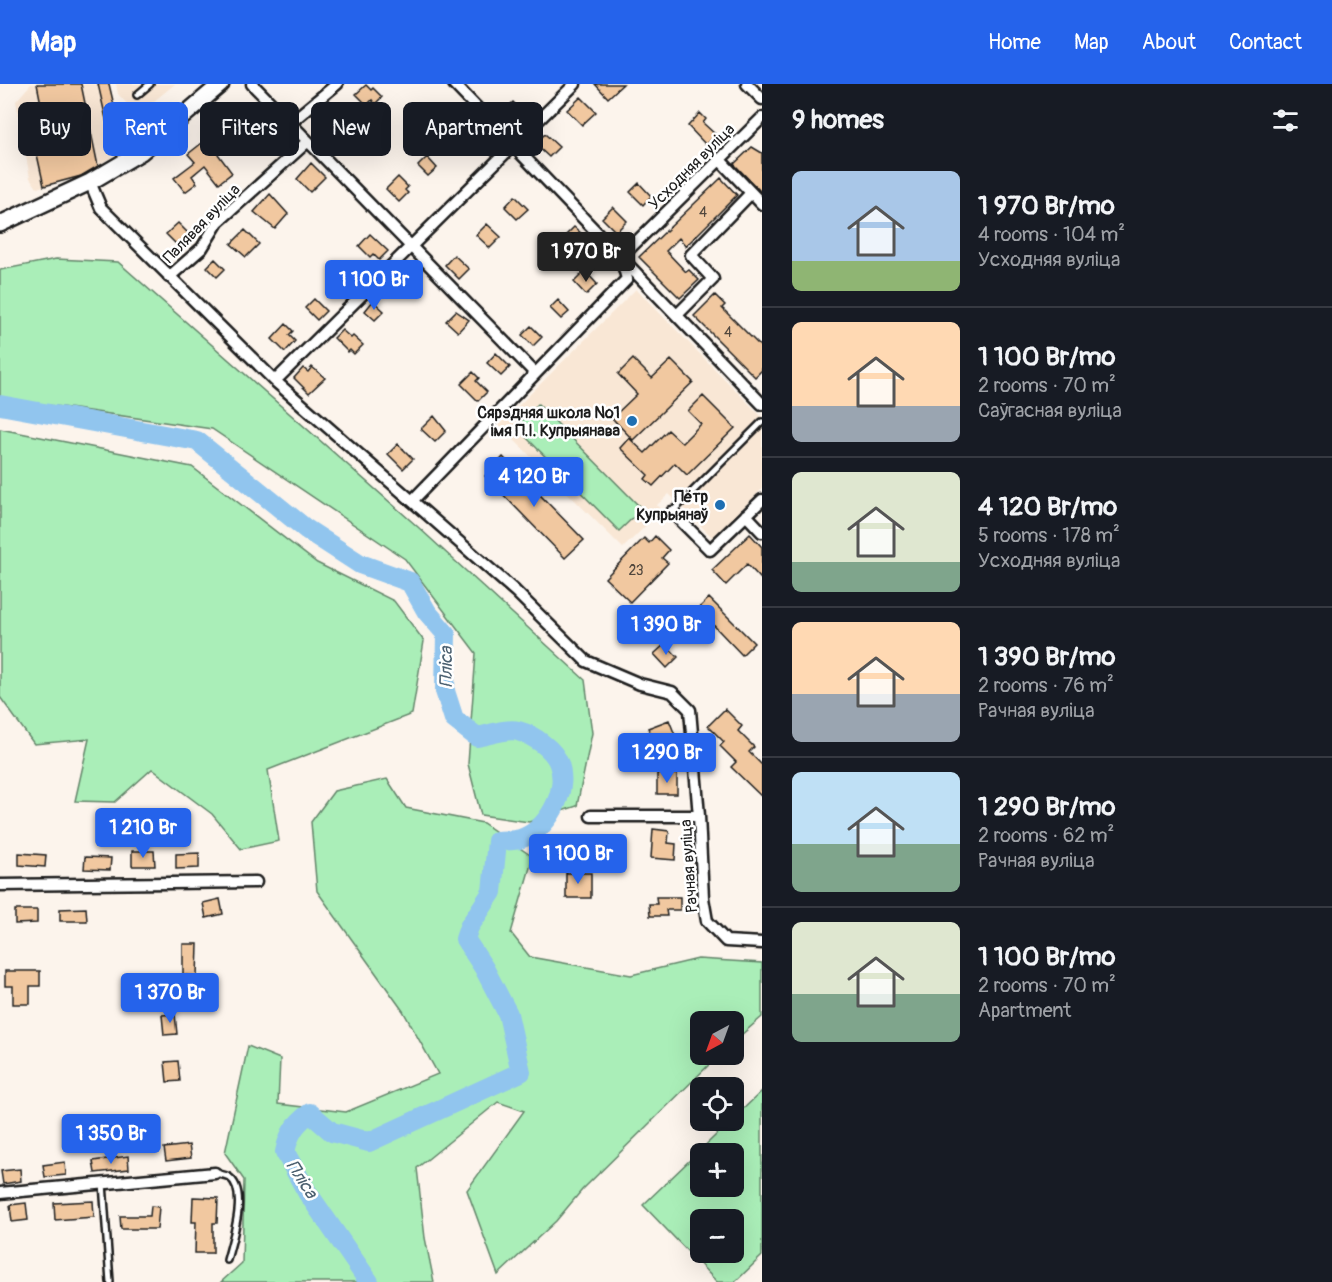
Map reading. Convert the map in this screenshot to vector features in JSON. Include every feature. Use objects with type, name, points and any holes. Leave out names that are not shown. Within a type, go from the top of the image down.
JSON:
[{"type":"street","points":[[252,84],[270,102]]},
{"type":"street","points":[[299,116],[337,84]]},
{"type":"street","points":[[454,84],[471,102]]},
{"type":"street","points":[[543,115],[574,84]]},
{"type":"street","points":[[747,84],[762,99]]},
{"type":"street","points":[[0,224],[90,182],[141,152],[213,86]]},
{"type":"street","name":"Усходняя вуліца","points":[[621,257],[762,118]]},
{"type":"street","points":[[299,133],[534,372]]},
{"type":"street","name":"Палявая вуліца","points":[[169,277],[202,248],[218,222],[307,142]]},
{"type":"street","points":[[275,381],[502,156]]},
{"type":"street","points":[[524,156],[762,404]]},
{"type":"street","points":[[719,159],[762,204]]},
{"type":"street","points":[[90,182],[101,208],[169,277],[275,381],[412,501],[534,372],[627,279],[621,257]]},
{"type":"street","points":[[677,315],[713,279],[691,255],[751,193]]},
{"type":"street","points":[[672,512],[710,550],[762,500]]},
{"type":"street","name":"Рачная вуліца","points":[[412,501],[514,591],[586,661],[640,684],[672,692],[690,710],[703,898],[707,921],[726,940],[762,943]]},
{"type":"street","points":[[746,515],[762,532]]},
{"type":"street","points":[[591,816],[699,816]]},
{"type":"street","points":[[0,885],[256,882]]},
{"type":"street","points":[[0,1193],[215,1173]]},
{"type":"lane","points":[[136,95],[150,84]]},
{"type":"lane","points":[[672,512],[762,422]]},
{"type":"lane","points":[[215,1173],[228,1176],[236,1185],[239,1199],[227,1260]]},
{"type":"lane","points":[[103,1183],[110,1282]]},
{"type":"shaded area","points":[[31,84],[109,84],[113,102],[103,102],[103,156],[112,156],[86,174],[37,188],[30,178],[26,156],[91,156],[91,102],[18,102],[18,112],[16,101]]},
{"type":"shaded area","points":[[116,84],[175,84],[153,102],[125,102],[118,94]]},
{"type":"shaded area","name":"Сярэдняя школа №1 імя П.І. Купрыянава","points":[[636,289],[762,417],[762,489],[713,538],[669,494],[657,505],[661,511],[623,548],[499,425]]},
{"type":"green space","points":[[56,259],[118,262],[418,527],[585,680],[592,733],[577,806],[529,822],[481,815],[468,764],[476,653],[405,559],[212,429],[0,398],[0,270]]},
{"type":"green space","points":[[538,404],[642,509],[619,531],[516,427]]},
{"type":"green space","points":[[0,429],[192,467],[317,563],[394,601],[424,641],[412,714],[268,770],[279,841],[241,849],[212,814],[152,769],[115,802],[75,801],[89,739],[34,744],[0,697]]},
{"type":"green space","points":[[387,779],[406,808],[483,823],[533,857],[511,933],[530,957],[631,975],[698,959],[762,963],[762,1017],[744,1032],[744,1011],[690,1011],[690,1065],[709,1065],[697,1077],[690,1077],[690,1084],[582,1190],[556,1221],[498,1275],[467,1190],[524,1111],[498,1102],[417,1168],[425,1238],[434,1282],[221,1282],[242,1263],[244,1180],[225,1153],[248,1046],[280,1059],[278,1104],[346,1112],[438,1074],[403,1011],[317,891],[311,822],[334,791]]},
{"type":"green space","points":[[762,1091],[762,1256],[735,1282],[717,1282],[699,1263],[744,1263],[744,1209],[690,1209],[690,1254],[643,1205],[690,1160],[690,1197],[744,1197],[744,1143],[708,1143],[720,1131],[744,1131],[744,1108]]},
{"type":"building","points":[[37,84],[81,84],[85,102],[41,102]]},
{"type":"building","points":[[98,84],[109,84],[113,102],[103,102],[103,106]]},
{"type":"building","points":[[595,84],[623,84],[608,98]]},
{"type":"building","points":[[366,85],[382,97],[377,102],[372,100],[364,102],[356,94]]},
{"type":"building","points":[[581,97],[596,112],[582,125],[567,110]]},
{"type":"building","points":[[700,113],[706,119],[703,123],[716,135],[706,145],[688,126]]},
{"type":"building","points":[[91,132],[98,166],[81,176],[44,186],[37,156],[91,156]]},
{"type":"building","points":[[545,134],[559,147],[549,157],[543,151]]},
{"type":"building","points":[[200,145],[200,156],[220,156],[232,173],[219,183],[205,165],[192,176],[197,183],[185,192],[174,178],[195,162],[188,154]]},
{"type":"building","points":[[752,147],[762,153],[762,193],[734,164]]},
{"type":"building","points":[[427,157],[437,168],[428,176],[418,166]]},
{"type":"building","points":[[311,163],[325,177],[310,192],[297,179]]},
{"type":"building","points":[[398,177],[408,187],[405,190],[408,193],[399,202],[386,189]]},
{"type":"building","points":[[721,178],[737,195],[686,246],[679,238],[666,251],[686,272],[689,270],[699,280],[680,298],[639,257]]},
{"type":"building","points":[[639,183],[651,196],[643,205],[630,192]]},
{"type":"building","points":[[270,194],[288,214],[275,229],[254,212]]},
{"type":"building","points":[[515,196],[528,209],[517,219],[505,207]]},
{"type":"building","points":[[613,207],[627,221],[616,232],[602,218]]},
{"type":"building","points":[[178,223],[190,235],[178,246],[166,234]]},
{"type":"building","points":[[487,224],[501,237],[490,248],[476,235]]},
{"type":"building","points":[[574,227],[590,241],[579,253],[563,238]]},
{"type":"building","points":[[245,230],[259,244],[246,257],[231,244]]},
{"type":"building","points":[[370,234],[388,251],[379,260],[373,254],[370,257],[359,246]]},
{"type":"building","points":[[454,255],[469,269],[459,279],[445,265]]},
{"type":"building","points":[[215,259],[225,269],[217,277],[207,267]]},
{"type":"building","points":[[346,265],[358,280],[346,293],[332,279]]},
{"type":"building","points":[[408,268],[422,283],[410,295],[396,280]]},
{"type":"building","points":[[585,271],[597,284],[586,295],[574,282]]},
{"type":"building","points":[[715,295],[725,305],[722,308],[762,348],[762,370],[755,377],[694,316]]},
{"type":"building","points":[[314,299],[326,311],[317,320],[305,308]]},
{"type":"building","points":[[558,300],[569,312],[561,319],[550,308]]},
{"type":"building","points":[[373,301],[384,311],[375,320],[365,311]]},
{"type":"building","points":[[456,311],[469,320],[458,332],[446,321]]},
{"type":"building","points":[[286,324],[293,331],[289,335],[295,341],[285,352],[272,339]]},
{"type":"building","points":[[531,326],[542,337],[533,346],[522,335]]},
{"type":"building","points":[[342,330],[363,345],[354,354],[350,350],[348,352],[334,338]]},
{"type":"building","points":[[496,353],[510,367],[501,376],[487,363]]},
{"type":"building","points":[[633,359],[652,378],[671,360],[693,382],[633,440],[612,418],[637,394],[618,374]]},
{"type":"building","points":[[312,367],[325,378],[309,393],[294,378],[303,368],[308,372]]},
{"type":"building","points":[[473,372],[479,378],[476,381],[487,392],[478,401],[461,384]]},
{"type":"building","points":[[703,396],[735,428],[687,475],[675,463],[653,486],[645,479],[648,475],[620,448],[629,438],[645,453],[668,430],[682,443],[701,424],[688,411]]},
{"type":"building","points":[[434,416],[446,431],[435,442],[421,429]]},
{"type":"building","points":[[398,444],[413,459],[403,469],[388,454]]},
{"type":"building","points":[[503,457],[584,540],[565,558],[485,476]]},
{"type":"building","points":[[750,534],[762,547],[762,580],[747,564],[726,585],[712,570]]},
{"type":"building","points":[[655,536],[669,550],[662,558],[668,563],[630,602],[605,578],[644,538],[649,543]]},
{"type":"building","points":[[709,598],[754,643],[742,655],[698,609]]},
{"type":"building","points":[[665,644],[678,657],[667,668],[654,654]]},
{"type":"building","points":[[725,709],[742,726],[738,731],[754,747],[749,752],[762,765],[762,797],[731,767],[736,762],[720,746],[724,742],[708,726]]},
{"type":"building","points":[[669,720],[675,735],[662,740],[663,744],[651,748],[647,739],[652,737],[648,728]]},
{"type":"building","points":[[657,774],[677,774],[677,794],[657,794]]},
{"type":"building","points":[[653,829],[669,831],[668,843],[676,844],[675,860],[651,858]]},
{"type":"building","points":[[132,851],[154,851],[155,866],[132,866]]},
{"type":"building","points":[[19,853],[46,855],[45,867],[19,865]]},
{"type":"building","points":[[199,853],[199,868],[176,869],[176,854]]},
{"type":"building","points":[[85,857],[111,858],[110,870],[84,869]]},
{"type":"building","points":[[566,873],[591,873],[591,898],[566,898]]},
{"type":"building","points":[[656,897],[680,897],[680,910],[666,910],[667,916],[650,916],[649,904],[657,904]]},
{"type":"building","points":[[220,899],[223,914],[206,918],[203,903]]},
{"type":"building","points":[[86,908],[87,921],[60,921],[60,909]]},
{"type":"building","points":[[15,910],[37,910],[37,923],[15,924]]},
{"type":"building","points":[[183,944],[198,944],[197,976],[183,975]]},
{"type":"building","points":[[5,971],[40,971],[40,986],[30,986],[30,1004],[13,1004],[13,986],[5,986]]},
{"type":"building","points":[[175,1014],[177,1034],[164,1035],[162,1015]]},
{"type":"building","points":[[178,1061],[180,1081],[167,1082],[165,1062]]},
{"type":"building","points":[[189,1145],[191,1158],[166,1161],[164,1148]]},
{"type":"building","points":[[128,1156],[129,1169],[95,1173],[93,1161]]},
{"type":"building","points":[[65,1162],[66,1175],[45,1177],[43,1165]]},
{"type":"building","points":[[20,1169],[21,1181],[3,1184],[1,1171]]},
{"type":"building","points":[[193,1197],[218,1198],[217,1223],[213,1223],[213,1253],[195,1253],[196,1222],[192,1222]]},
{"type":"building","points":[[93,1201],[94,1217],[55,1220],[54,1203]]},
{"type":"building","points":[[26,1203],[28,1220],[12,1222],[10,1205]]},
{"type":"building","points":[[151,1206],[159,1207],[157,1229],[121,1229],[120,1216],[150,1216]]},
{"type":"waterway","name":"Пліса","points":[[0,405],[197,441],[306,529],[360,564],[410,582],[427,612],[446,634],[445,691],[454,719],[477,737],[509,730],[524,733],[548,748],[559,764],[561,786],[558,798],[547,819],[530,835],[520,839],[497,841],[492,892],[469,927],[465,939],[484,968],[508,1014],[521,1072],[369,1142],[332,1132],[310,1113],[300,1121],[288,1139],[285,1152],[307,1192],[369,1282]]},
{"type":"place","name":"Сярэдняя школа №1 імя П.І. Купрыянава","points":[[632,421]]},
{"type":"place","name":"Пётр Купрыянаў","points":[[720,505]]}]
